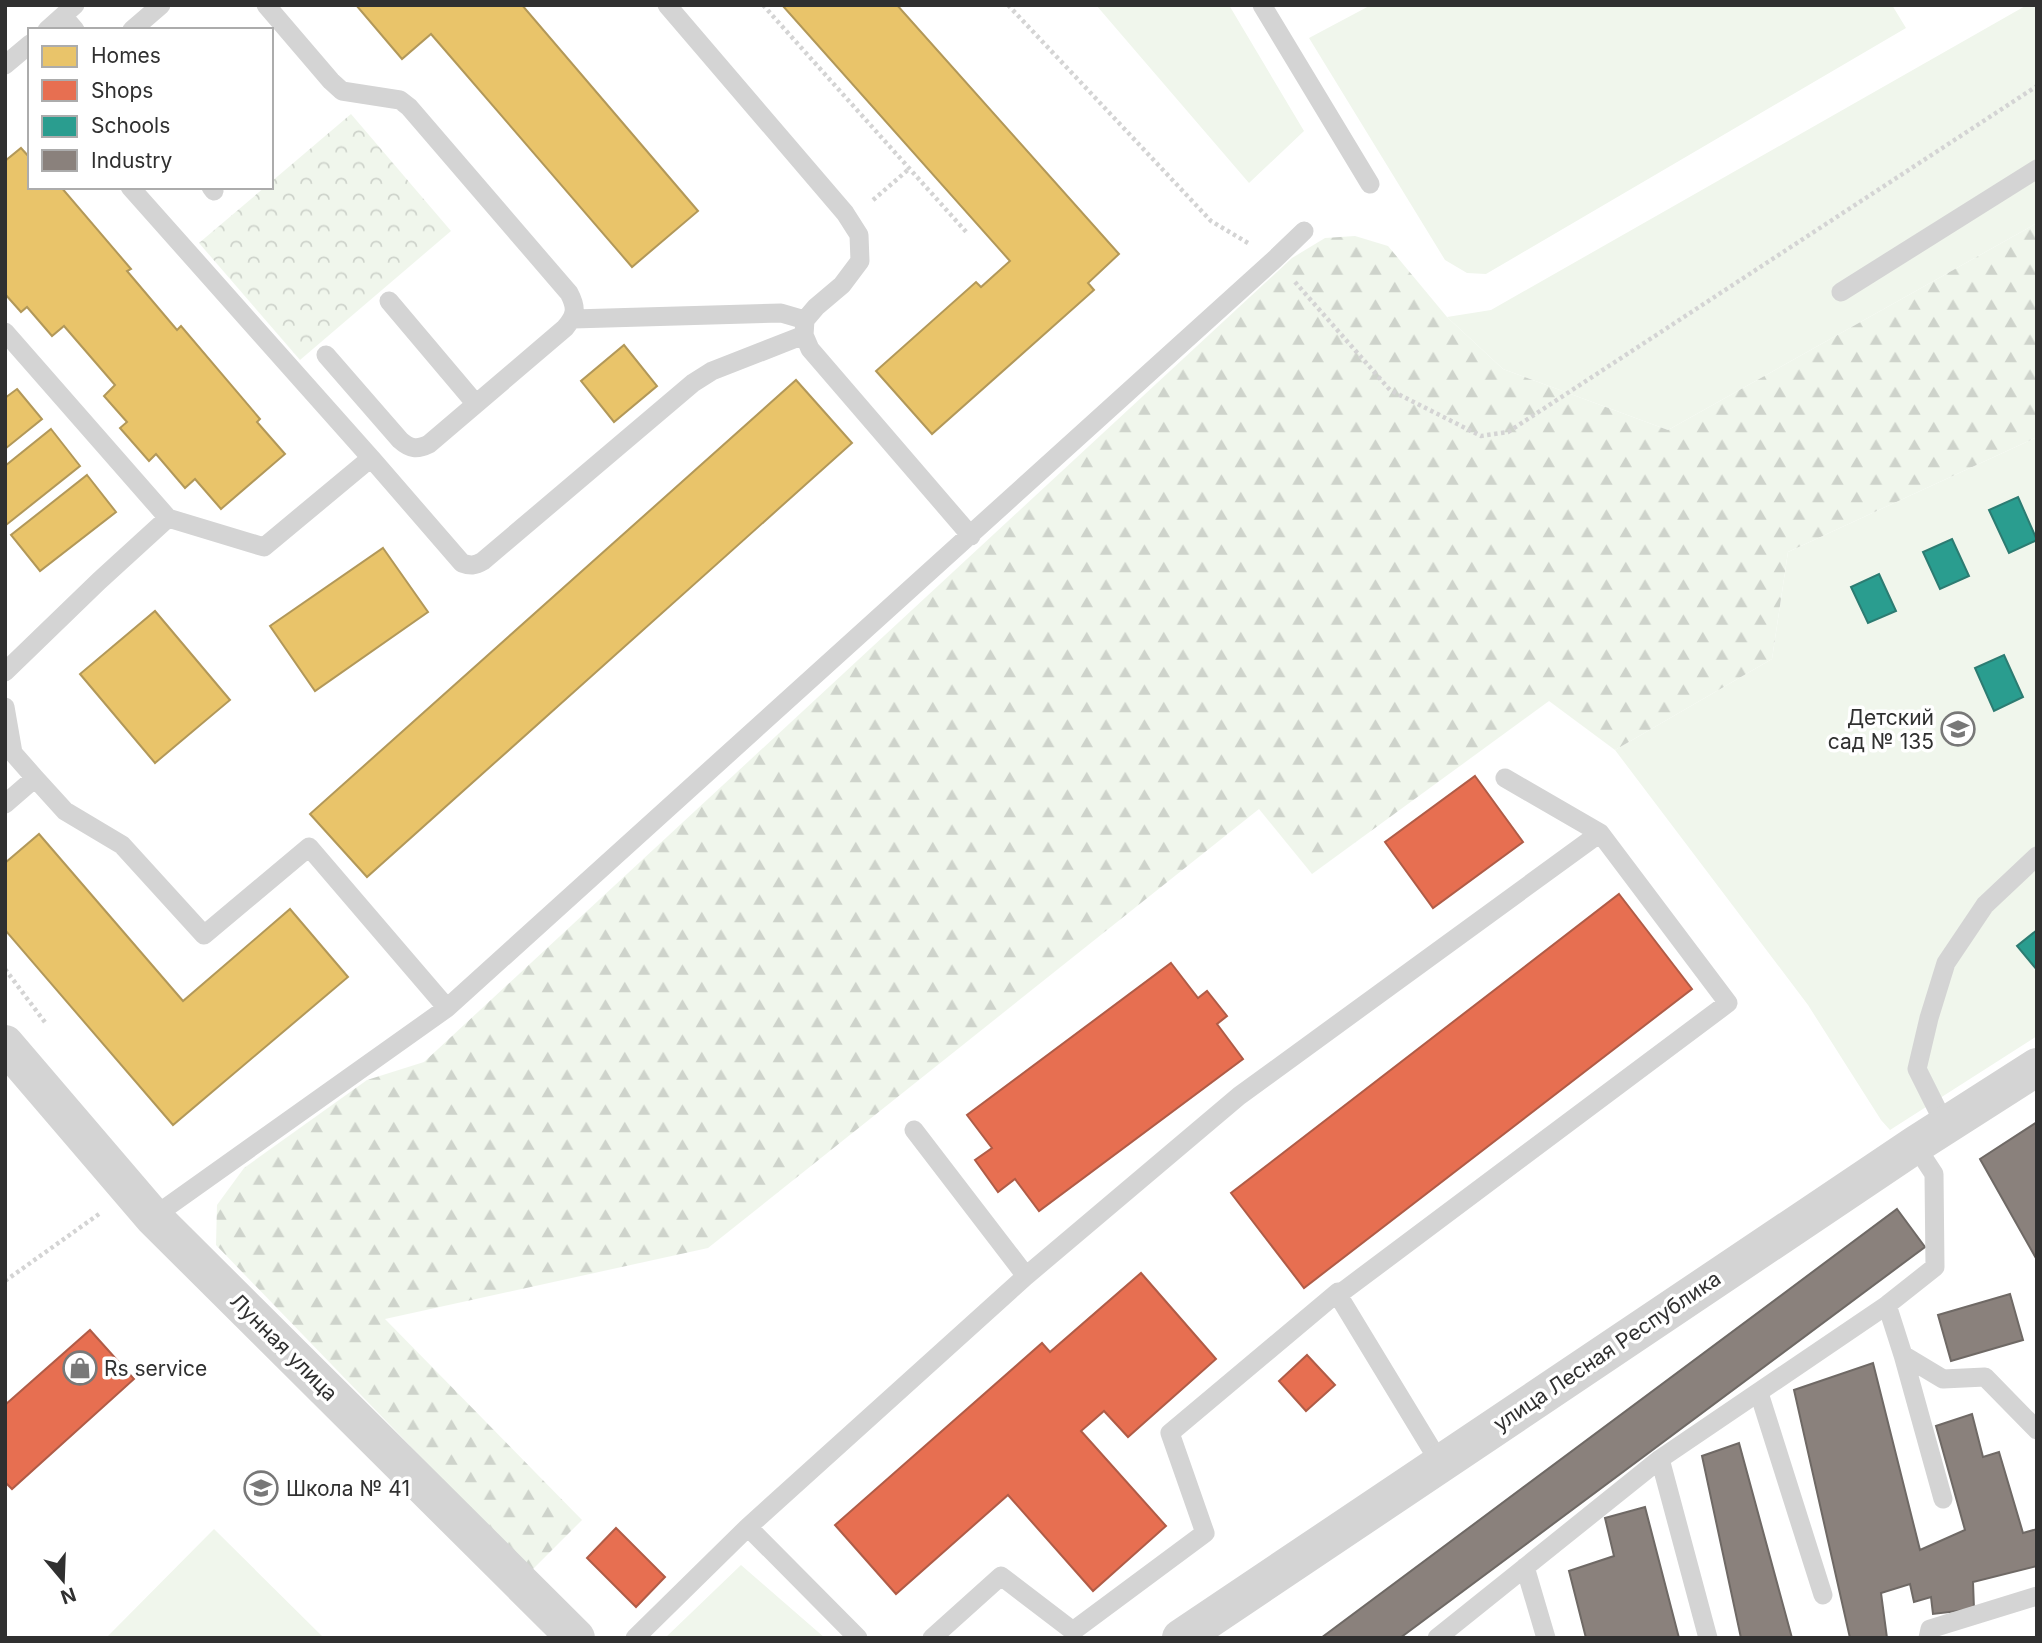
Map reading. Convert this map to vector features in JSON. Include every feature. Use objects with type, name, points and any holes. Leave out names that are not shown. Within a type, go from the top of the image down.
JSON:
[{"type":"street","name":"Лунная улица","points":[[5,1044],[153,1217],[576,1638]]},
{"type":"street","name":"улица Лесная Республика","points":[[1181,1638],[1930,1135],[2037,1067]]},
{"type":"lane","points":[[134,28],[161,5]]},
{"type":"lane","points":[[266,5],[331,81],[342,90],[400,100],[409,107],[569,293],[574,303],[573,319],[565,328],[429,444],[419,449],[408,447],[400,440],[326,355]]},
{"type":"lane","points":[[132,189],[462,563],[477,565],[694,383],[712,371],[804,328],[816,307],[842,285],[860,261],[859,236],[849,220],[667,5]]},
{"type":"lane","points":[[1262,5],[1370,184]]},
{"type":"lane","points":[[51,28],[71,17]]},
{"type":"lane","points":[[5,65],[28,46]]},
{"type":"lane","points":[[1841,292],[2037,169]]},
{"type":"lane","points":[[153,1217],[447,1008],[971,536],[1304,231]]},
{"type":"lane","points":[[389,302],[476,404]]},
{"type":"lane","points":[[573,319],[781,313],[804,328],[810,349],[971,536]]},
{"type":"lane","points":[[5,332],[168,518],[264,547],[371,458]]},
{"type":"lane","points":[[5,671],[168,518]]},
{"type":"lane","points":[[5,707],[13,753],[65,811],[122,845],[204,935],[309,847],[447,1008]]},
{"type":"lane","points":[[5,804],[35,778]]},
{"type":"lane","points":[[932,1638],[1001,1576],[1073,1631],[1205,1533],[1170,1433],[1338,1292],[1728,1003],[1600,833],[1505,778]]},
{"type":"lane","points":[[635,1638],[748,1527],[1026,1276],[1239,1096],[1600,833]]},
{"type":"lane","points":[[1438,1637],[1660,1459],[1887,1305],[1935,1267],[1934,1174],[1930,1135],[1917,1069],[1929,1017],[1947,963],[1985,905],[2037,856]]},
{"type":"lane","points":[[914,1130],[1026,1276]]},
{"type":"lane","points":[[1338,1294],[1440,1463]]},
{"type":"lane","points":[[1887,1305],[1943,1499]]},
{"type":"lane","points":[[1903,1355],[1943,1379],[1985,1377],[2037,1430]]},
{"type":"lane","points":[[1759,1392],[1823,1595]]},
{"type":"lane","points":[[1660,1459],[1708,1638]]},
{"type":"lane","points":[[748,1527],[858,1638]]},
{"type":"lane","points":[[1525,1567],[1546,1638]]},
{"type":"lane","points":[[1927,1638],[1930,1629],[2037,1596]]},
{"type":"path","points":[[763,5],[968,234]]},
{"type":"path","points":[[1008,5],[1211,221],[1275,260],[1390,390],[1481,436],[1508,432],[2037,86]]},
{"type":"path","points":[[849,220],[909,169]]},
{"type":"path","points":[[5,1280],[101,1213]]},
{"type":"green space","points":[[1096,5],[1229,5],[1304,131],[1249,183]]},
{"type":"green space","points":[[1371,5],[1892,5],[1906,28],[1486,274],[1467,273],[1445,260],[1309,38]]},
{"type":"green space","points":[[2027,5],[2037,5],[2037,223],[1668,430],[1503,369],[1447,317],[1491,310]]},
{"type":"green space","points":[[351,114],[451,231],[300,360],[199,243],[263,189],[273,189],[273,180]]},
{"type":"green space","points":[[2037,223],[2037,437],[1788,552],[1772,659],[1615,750],[1549,701],[1312,874],[1259,809],[708,1248],[385,1319],[582,1520],[531,1571],[216,1245],[217,1205],[244,1168],[367,1080],[424,1062],[1292,258],[1325,238],[1355,236],[1388,246],[1447,317],[1503,369],[1668,430]]},
{"type":"green space","points":[[2037,437],[2037,1036],[1890,1130],[1808,1005],[1615,750],[1772,659],[1788,552]]},
{"type":"green space","points":[[214,1529],[324,1638],[106,1638]]},
{"type":"green space","points":[[741,1565],[825,1638],[665,1638]]},
{"type":"building: Homes","points":[[356,5],[522,5],[698,211],[632,267],[431,34],[402,59]]},
{"type":"building: Homes","points":[[782,5],[897,5],[1119,254],[1088,283],[1094,290],[932,434],[876,371],[976,282],[981,287],[1010,261]]},
{"type":"building: Homes","points":[[21,148],[28,156],[28,189],[63,189],[131,269],[127,271],[177,330],[181,326],[260,419],[257,422],[285,454],[221,509],[195,479],[185,488],[156,454],[149,461],[120,428],[127,422],[104,396],[115,385],[64,326],[52,336],[27,307],[21,312],[5,294],[5,161]]},
{"type":"building: Homes","points":[[624,345],[657,386],[614,422],[581,381]]},
{"type":"building: Homes","points":[[796,380],[852,443],[367,877],[310,814]]},
{"type":"building: Homes","points":[[17,389],[42,419],[5,449],[5,398]]},
{"type":"building: Homes","points":[[51,429],[80,466],[6,525],[5,466]]},
{"type":"building: Homes","points":[[87,475],[116,512],[40,571],[11,535]]},
{"type":"building: Homes","points":[[383,548],[428,612],[315,691],[270,626]]},
{"type":"building: Homes","points":[[155,611],[230,700],[155,763],[80,674]]},
{"type":"building: Homes","points":[[39,834],[183,1001],[290,909],[348,977],[173,1125],[5,930],[5,863]]},
{"type":"building: Shops","points":[[1475,776],[1523,842],[1433,908],[1385,842]]},
{"type":"building: Shops","points":[[1619,894],[1692,989],[1304,1288],[1231,1193]]},
{"type":"building: Shops","points":[[1171,963],[1198,998],[1207,991],[1227,1016],[1217,1024],[1243,1059],[1039,1211],[1015,1179],[998,1192],[975,1160],[992,1148],[967,1115]]},
{"type":"building: Shops","points":[[1141,1273],[1216,1359],[1128,1437],[1104,1411],[1081,1431],[1166,1526],[1093,1591],[1008,1495],[896,1594],[835,1525],[1042,1343],[1050,1352]]},
{"type":"building: Shops","points":[[90,1330],[134,1379],[12,1489],[5,1482],[5,1405]]},
{"type":"building: Shops","points":[[1307,1355],[1335,1385],[1306,1411],[1279,1381]]},
{"type":"building: Shops","points":[[616,1528],[665,1577],[636,1607],[587,1558]]},
{"type":"building: Schools","points":[[2018,497],[2037,540],[2009,553],[1989,510]]},
{"type":"building: Schools","points":[[1952,539],[1969,576],[1940,589],[1923,552]]},
{"type":"building: Schools","points":[[1879,574],[1896,611],[1868,623],[1851,587]]},
{"type":"building: Schools","points":[[2004,655],[2023,697],[1994,711],[1975,668]]},
{"type":"building: Schools","points":[[2037,930],[2037,970],[2017,946]]},
{"type":"building: Industry","points":[[2037,1122],[2037,1260],[1980,1159]]},
{"type":"building: Industry","points":[[1897,1209],[1925,1247],[1400,1638],[1321,1638]]},
{"type":"building: Industry","points":[[2010,1294],[2023,1340],[1951,1361],[1938,1315]]},
{"type":"building: Industry","points":[[1873,1363],[1920,1550],[1965,1530],[1936,1426],[1972,1414],[1983,1457],[1999,1452],[2023,1533],[2037,1529],[2037,1566],[1973,1582],[1974,1609],[1933,1614],[1931,1597],[1914,1602],[1910,1584],[1881,1593],[1887,1638],[1850,1638],[1794,1390]]},
{"type":"building: Industry","points":[[1739,1443],[1792,1638],[1741,1638],[1702,1456]]},
{"type":"building: Industry","points":[[1645,1507],[1679,1638],[1586,1638],[1569,1571],[1614,1556],[1605,1518]]},
{"type":"place","name":"Детский сад № 135","points":[[1958,729]]},
{"type":"place","name":"Rs service","points":[[80,1368]]},
{"type":"place","name":"Школа № 41","points":[[261,1488]]}]
